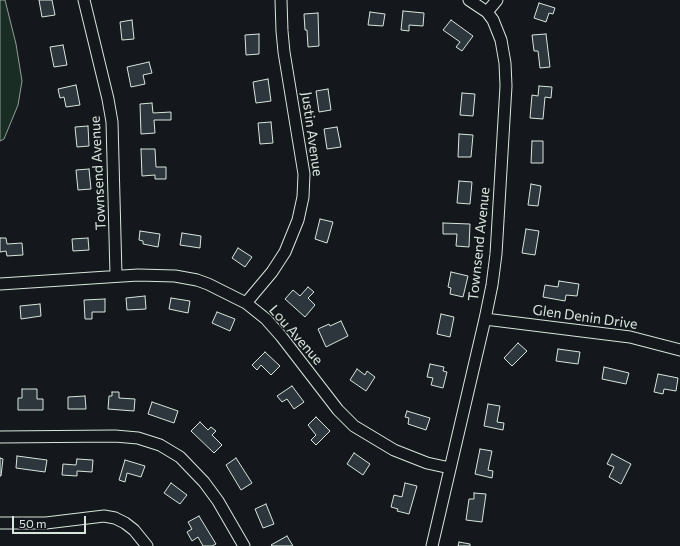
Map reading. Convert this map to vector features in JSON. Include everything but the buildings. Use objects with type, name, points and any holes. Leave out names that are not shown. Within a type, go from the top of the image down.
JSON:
[{"type":"street","name":"Townsend Avenue","points":[[84,0],[108,99],[112,122],[116,276]]},
{"type":"street","name":"Justin Avenue","points":[[246,303],[272,272],[285,252],[298,220],[303,197],[304,174],[284,52],[281,0]]},
{"type":"street","name":"Townsend Avenue","points":[[432,546],[485,319],[492,285],[496,254],[506,86],[505,63],[498,29],[487,12],[469,0]]},
{"type":"street","points":[[487,12],[497,0]]},
{"type":"street","name":"Lou Avenue","points":[[0,284],[116,276],[161,275],[186,278],[213,286],[246,303],[266,319],[281,336],[338,410],[354,426],[394,450],[427,463],[450,468]]},
{"type":"street","name":"Glen Denin Drive","points":[[485,319],[630,337],[680,350]]},
{"type":"street","points":[[0,437],[115,436],[138,438],[160,445],[180,457],[204,482],[218,501],[244,546]]},
{"type":"street","points":[[0,523],[46,523],[104,516],[115,518],[125,523],[134,530],[147,546]]},
{"type":"green space","points":[[0,0],[5,0],[16,44],[22,81],[18,105],[4,139],[0,141]]}]
